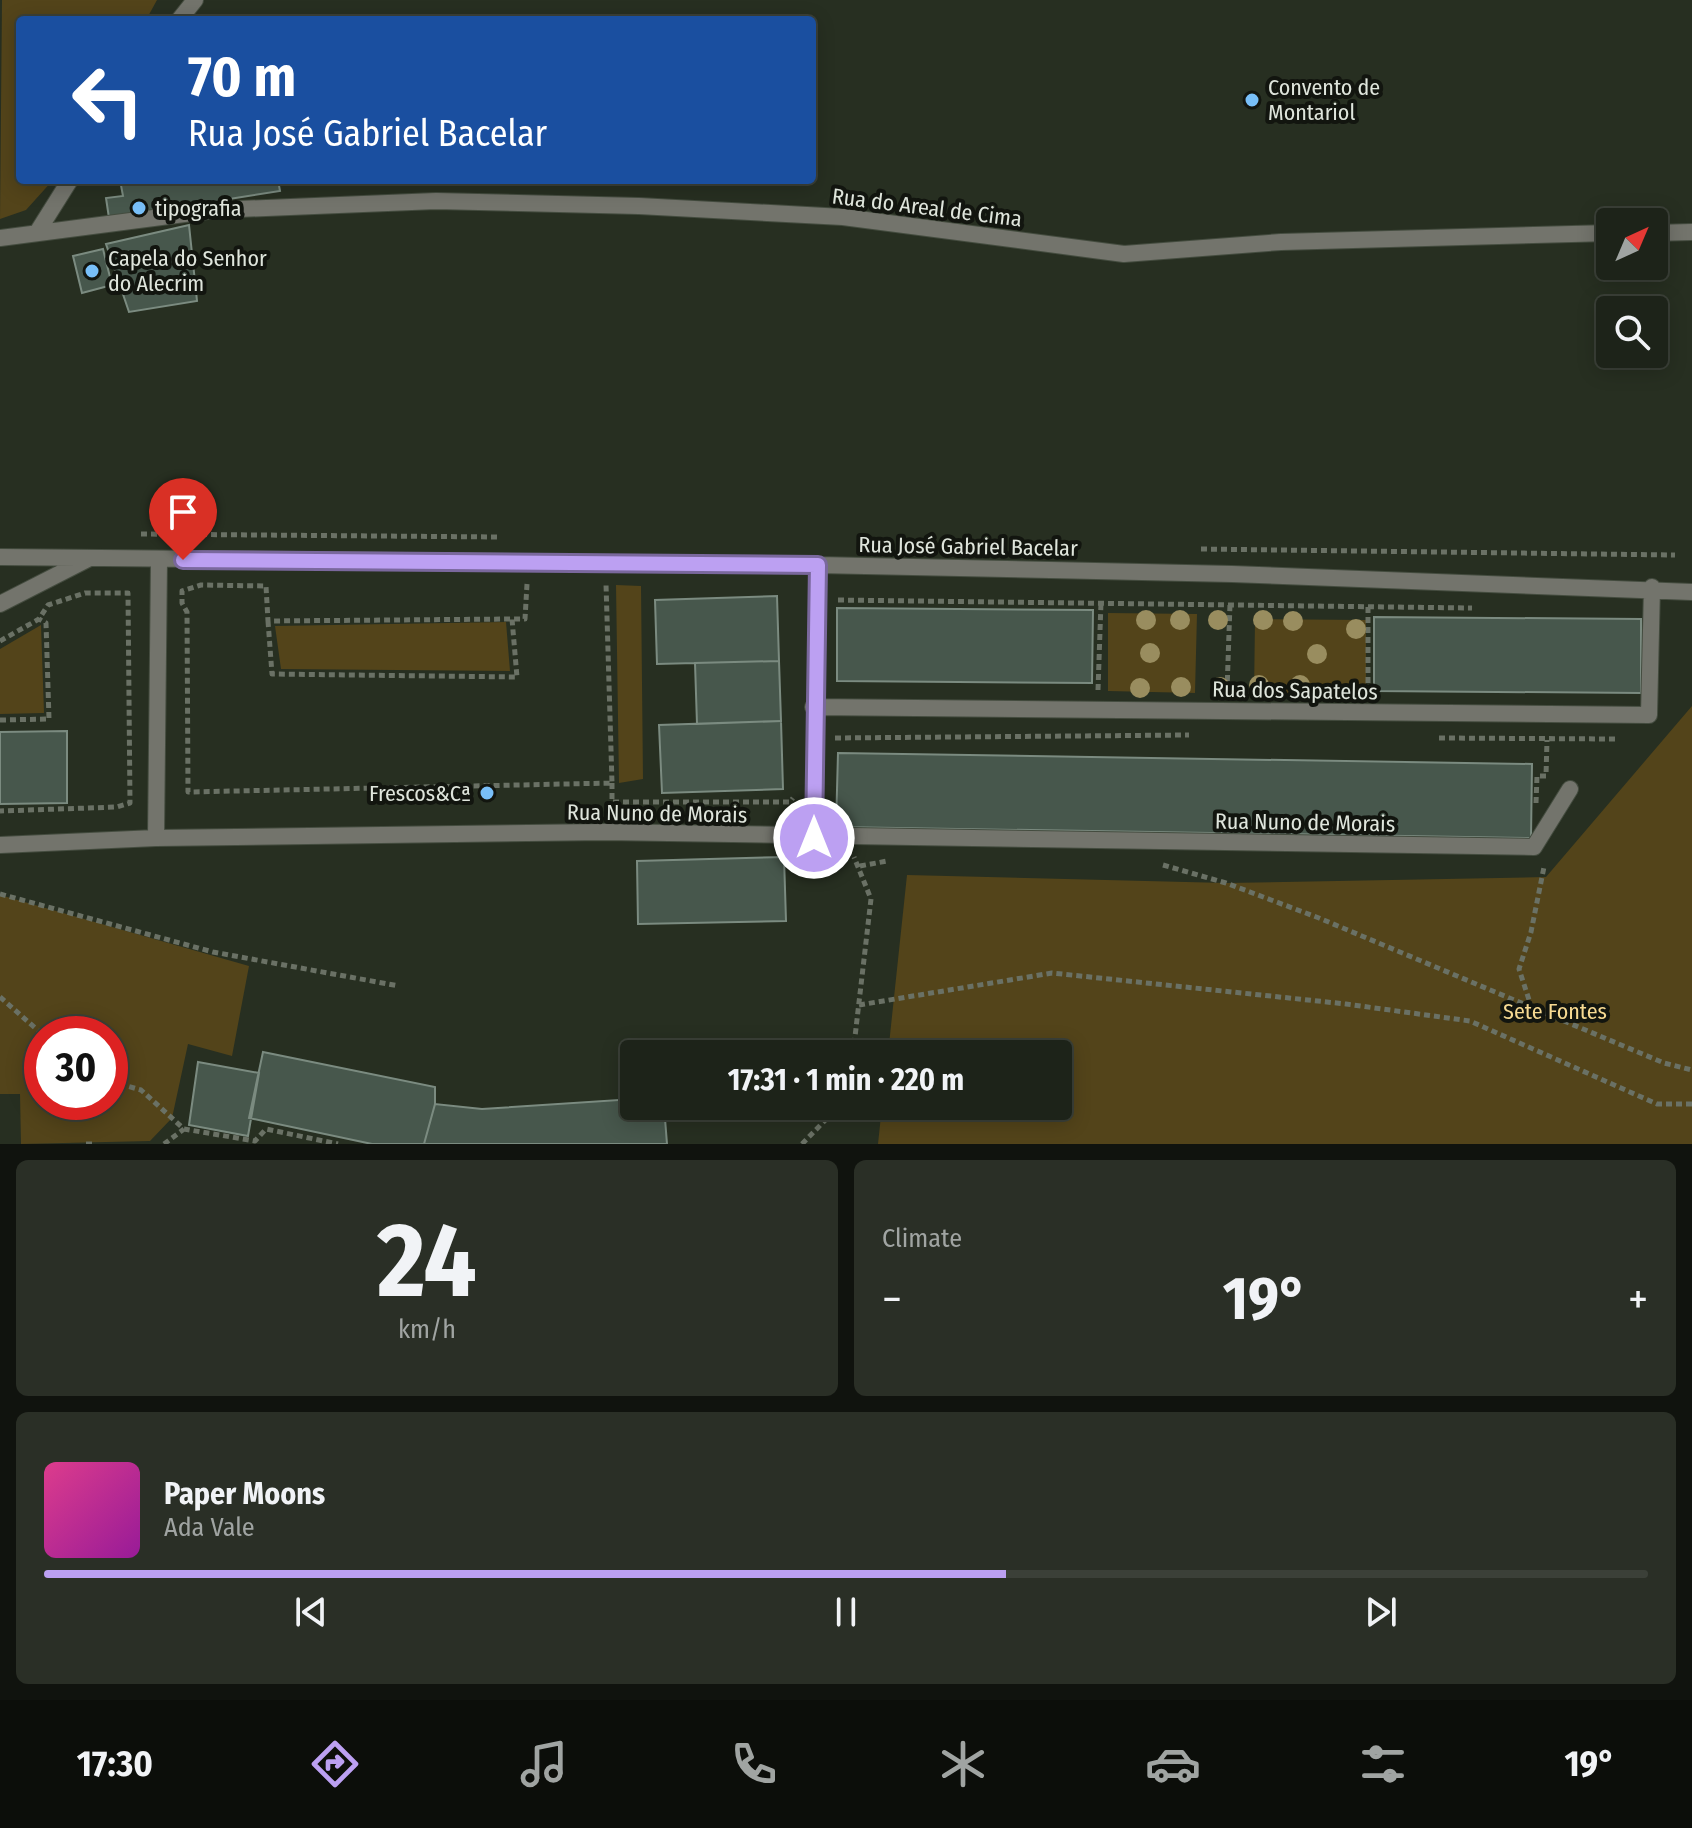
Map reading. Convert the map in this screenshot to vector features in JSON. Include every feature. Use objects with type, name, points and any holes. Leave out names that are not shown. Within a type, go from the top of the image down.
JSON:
[{"type":"street","points":[[182,16],[195,0]]},
{"type":"street","points":[[38,231],[67,184]]},
{"type":"street","name":"Rua do Areal de Cima","points":[[0,238],[215,210],[436,201],[639,206],[843,217],[1124,254],[1281,242],[1596,233]]},
{"type":"street","points":[[1668,233],[1692,232]]},
{"type":"street","name":"Rua José Gabriel Bacelar","points":[[0,557],[818,565],[1652,587],[1692,592]]},
{"type":"street","name":"Rua José Gabriel Bacelar","points":[[0,604],[91,558]]},
{"type":"street","points":[[156,838],[159,560]]},
{"type":"street","points":[[814,838],[813,707],[818,565]]},
{"type":"street","name":"Rua dos Sapatelos","points":[[813,707],[1649,715],[1652,587]]},
{"type":"street","name":"Rua Nuno de Morais","points":[[0,845],[156,838],[605,832],[814,838],[1534,847],[1570,789]]},
{"type":"path","points":[[268,621],[525,619],[525,585],[534,581]]},
{"type":"path","points":[[592,583],[606,584],[612,802],[790,802],[799,791]]},
{"type":"path","points":[[512,619],[517,677],[272,674],[266,586],[201,585],[182,591],[182,603],[187,612],[188,792],[612,783]]},
{"type":"path","points":[[0,641],[39,619],[48,605],[85,593],[128,593],[130,803],[117,807],[0,811]]},
{"type":"path","points":[[833,600],[1368,607],[1368,699]]},
{"type":"path","points":[[1098,694],[1101,602]]},
{"type":"path","points":[[1227,696],[1230,604]]},
{"type":"path","points":[[0,720],[49,719],[46,623],[39,619]]},
{"type":"path","points":[[844,737],[1204,735]]},
{"type":"path","points":[[1423,737],[1624,739]]},
{"type":"path","points":[[1537,776],[1546,776],[1547,740]]},
{"type":"path","points":[[1532,1009],[1519,969],[1547,857]]},
{"type":"path","points":[[1150,861],[1226,883],[1319,918],[1664,1063],[1692,1070]]},
{"type":"path","points":[[855,1040],[871,899],[860,866]]},
{"type":"path","points":[[0,894],[213,952],[399,986]]},
{"type":"path","points":[[859,1005],[1052,973],[1346,1004],[1470,1021],[1657,1104],[1692,1104]]},
{"type":"path","points":[[0,997],[24,1018]]},
{"type":"path","points":[[128,1086],[141,1090],[184,1129],[255,1141],[266,1129],[338,1144]]},
{"type":"path","points":[[802,1144],[825,1120]]},
{"type":"path","points":[[164,1144],[184,1129]]},
{"type":"path","points":[[86,1144],[96,1144]]},
{"type":"green space","points":[[2,0],[157,0],[148,16],[16,16],[16,184],[49,184],[26,210],[0,219]]},
{"type":"green space","points":[[616,585],[641,586],[643,779],[619,783]]},
{"type":"green space","points":[[1108,613],[1197,614],[1195,693],[1108,691]]},
{"type":"green space","points":[[1255,619],[1366,620],[1366,697],[1254,696]]},
{"type":"green space","points":[[506,622],[510,671],[281,669],[275,626]]},
{"type":"green space","points":[[41,625],[44,713],[0,714],[0,649]]},
{"type":"green space","name":"Sete Fontes","points":[[1692,706],[1692,1144],[878,1144],[881,1120],[1072,1120],[1072,1040],[889,1040],[907,875],[1226,883],[1546,877]]},
{"type":"green space","points":[[0,895],[249,966],[232,1056],[188,1044],[172,1118],[150,1141],[21,1144],[20,1094],[0,1094]]},
{"type":"building","name":"tipografia","points":[[121,184],[279,184],[280,191],[109,218],[106,198],[123,196]]},
{"type":"building","points":[[189,225],[197,301],[129,312],[106,244]]},
{"type":"building","name":"Capela do Senhor do Alecrim","points":[[103,249],[112,285],[82,293],[73,256]]},
{"type":"building","points":[[777,596],[779,661],[657,664],[655,600]]},
{"type":"building","points":[[837,608],[1093,610],[1092,683],[837,681]]},
{"type":"building","points":[[1374,617],[1641,619],[1641,693],[1374,691]]},
{"type":"building","points":[[779,661],[781,721],[697,724],[695,663]]},
{"type":"building","points":[[781,721],[783,789],[662,793],[659,725]]},
{"type":"building","points":[[67,731],[67,803],[0,804],[0,732]]},
{"type":"building","points":[[838,753],[1532,764],[1531,838],[836,827]]},
{"type":"building","points":[[784,857],[786,921],[638,924],[637,861]]},
{"type":"building","points":[[263,1052],[435,1087],[435,1104],[424,1144],[372,1144],[249,1118]]},
{"type":"building","points":[[198,1062],[259,1073],[248,1136],[189,1125]]},
{"type":"building","points":[[620,1100],[620,1120],[665,1120],[667,1144],[424,1144],[435,1104],[482,1109]]},
{"type":"place","name":"Convento de Montariol","points":[[1252,100]]},
{"type":"place","name":"tipografia","points":[[139,208]]},
{"type":"place","name":"Capela do Senhor do Alecrim","points":[[92,271]]},
{"type":"place","name":"Frescos&Cª","points":[[487,793]]},
{"type":"route","points":[[183,560],[818,565],[813,707],[814,838]]}]
